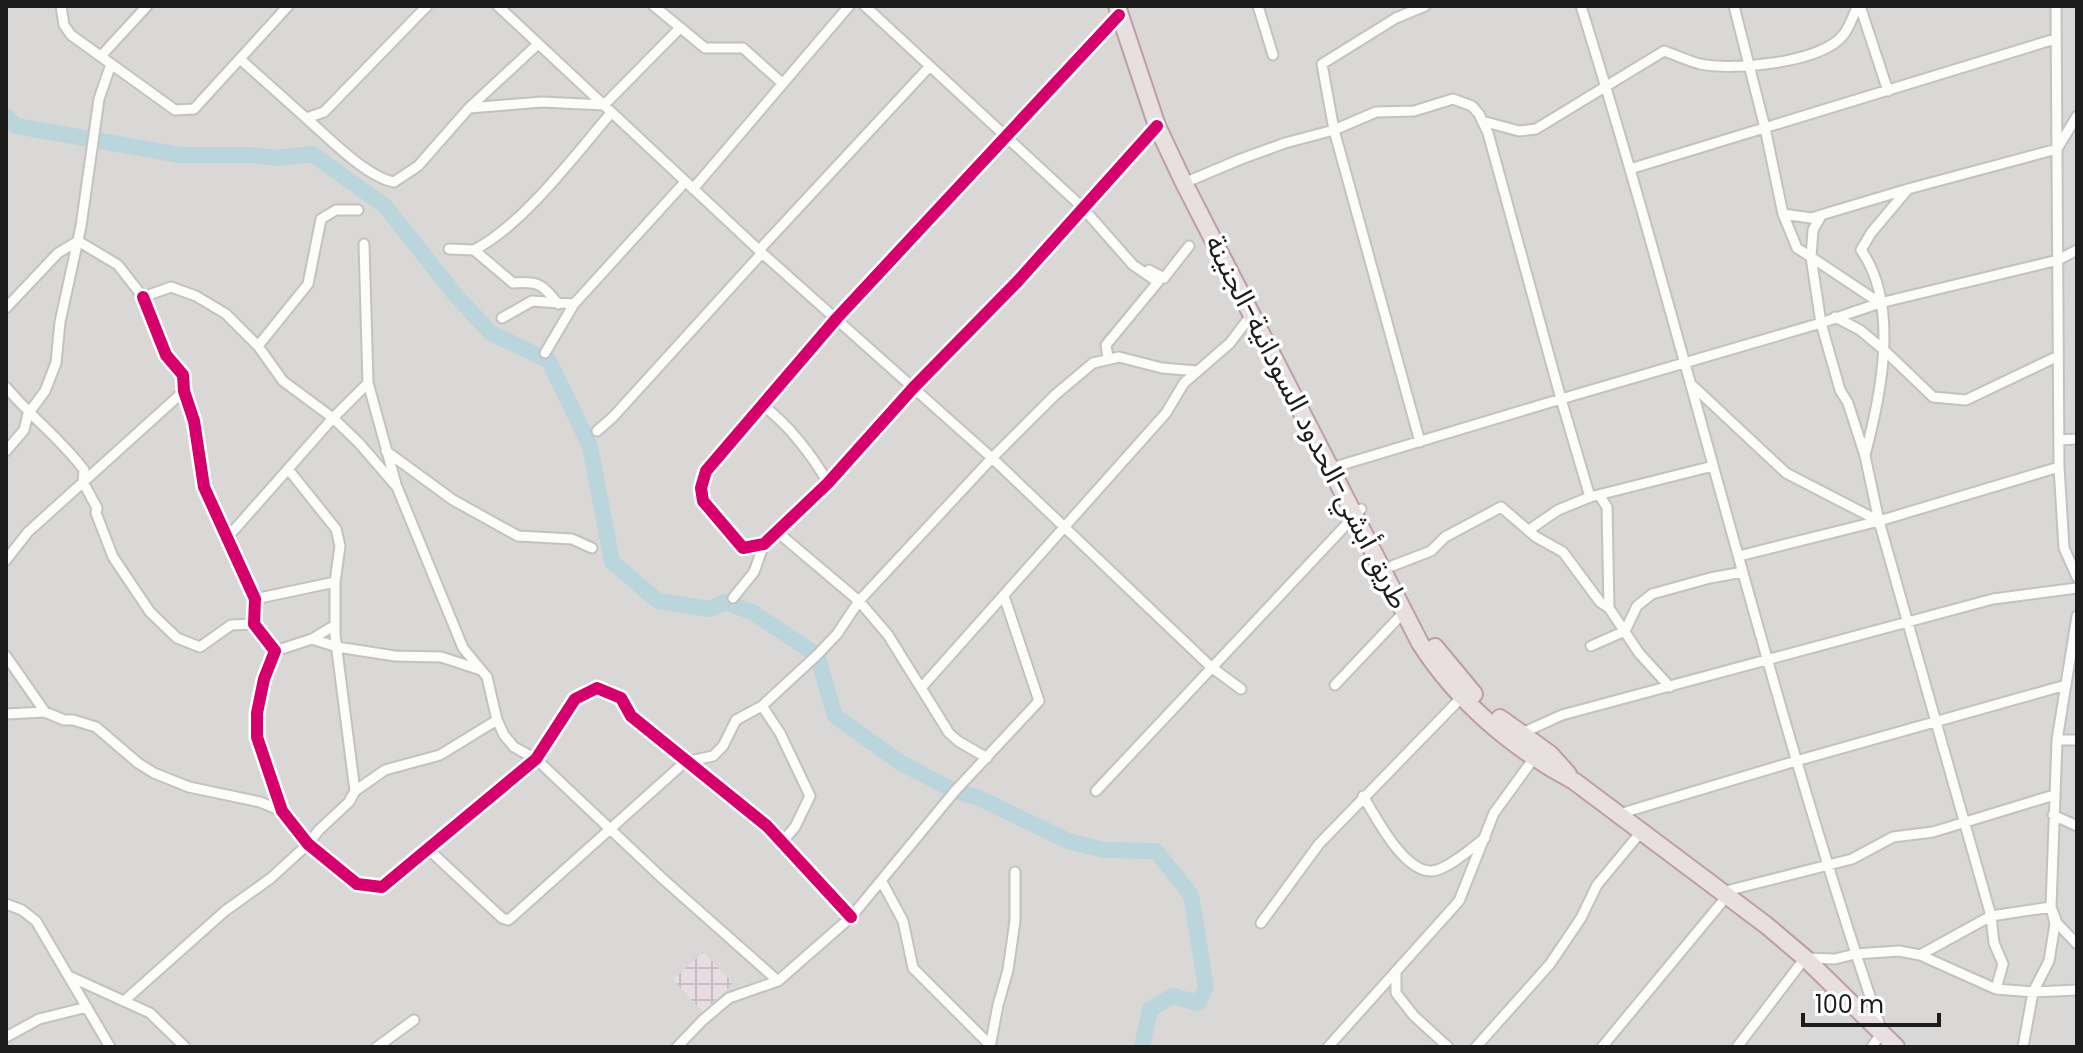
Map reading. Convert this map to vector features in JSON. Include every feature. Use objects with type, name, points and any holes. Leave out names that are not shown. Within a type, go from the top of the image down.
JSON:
[{"type":"highway","name":"طريق أبشي-الحدود السودانية-الجنينة","points":[[1121,9],[1147,84],[1157,126],[1223,249],[1252,314],[1358,512],[1404,612],[1433,664],[1534,758],[1574,781]]},
{"type":"highway","points":[[1147,84],[1165,120],[1188,181]]},
{"type":"highway","points":[[1223,249],[1338,466],[1358,512],[1392,566],[1428,637],[1464,694]]},
{"type":"highway","points":[[1516,738],[1550,754],[1574,781],[1805,958],[1896,1047]]},
{"type":"street","points":[[61,6],[64,25],[71,35],[175,110],[194,109],[288,6]]},
{"type":"street","points":[[101,56],[147,6]]},
{"type":"street","points":[[306,118],[324,112],[427,6]]},
{"type":"street","points":[[654,6],[705,48],[743,48],[782,83]]},
{"type":"street","points":[[545,353],[574,304],[689,186],[849,6]]},
{"type":"street","points":[[865,6],[1082,207],[1133,265],[1158,282],[1106,345],[1108,358]]},
{"type":"street","points":[[1258,6],[1273,55]]},
{"type":"street","points":[[1420,442],[1334,130],[1323,63],[1396,18],[1425,6]]},
{"type":"street","points":[[1581,6],[1693,385],[1796,761],[1882,1032],[1872,1047]]},
{"type":"street","points":[[1734,6],[1783,214],[1797,248],[1880,303]]},
{"type":"street","points":[[1482,121],[1519,131],[1536,129],[1664,51],[1699,64],[1723,66],[1790,62],[1843,37],[1859,6]]},
{"type":"street","points":[[1859,6],[1888,91]]},
{"type":"street","points":[[2056,6],[2059,467],[2064,548],[2077,577]]},
{"type":"street","points":[[500,7],[689,186],[992,458],[1211,667],[1241,689]]},
{"type":"street","points":[[764,544],[743,548],[703,501],[701,488],[706,471],[837,318],[1121,9]]},
{"type":"street","points":[[449,249],[474,250],[492,241],[518,218],[680,28]]},
{"type":"street","points":[[1630,169],[2055,39]]},
{"type":"street","points":[[240,59],[369,170],[384,180],[394,182],[418,166],[469,108],[538,44]]},
{"type":"street","points":[[6,451],[24,430],[28,414],[51,378],[78,241],[99,99],[111,64]]},
{"type":"street","points":[[597,431],[930,66]]},
{"type":"street","points":[[1188,181],[1285,143],[1334,130],[1376,112],[1414,111],[1453,99],[1472,106],[1482,121],[1561,399],[1595,496],[1607,507],[1609,608]]},
{"type":"street","points":[[469,108],[542,102],[608,109]]},
{"type":"street","points":[[1783,214],[1811,218],[1821,216],[2057,149],[2077,116]]},
{"type":"street","points":[[733,598],[754,572],[764,544],[828,483],[914,387],[1017,282],[1157,126]]},
{"type":"street","points":[[1865,456],[1879,403],[1884,350],[1880,303],[1871,265],[1861,250],[1871,233],[1908,189]]},
{"type":"street","points":[[258,346],[308,284],[321,219],[336,210],[358,210]]},
{"type":"street","points":[[1821,216],[1813,230],[1811,257],[1821,323],[1840,390],[1848,403],[1865,456],[1879,521],[1991,916],[1994,943],[2003,964],[1996,989]]},
{"type":"street","points":[[1111,239],[1164,278],[1189,246]]},
{"type":"street","points":[[78,241],[118,265],[143,297],[166,355],[183,375],[204,487],[255,599],[254,624],[275,651]]},
{"type":"street","points":[[6,308],[58,253],[78,241]]},
{"type":"street","points":[[364,244],[368,383],[386,451],[397,487],[463,648],[487,677],[497,720],[504,735],[514,747],[536,759],[778,981]]},
{"type":"street","points":[[474,250],[513,283],[533,281],[548,290],[558,304]]},
{"type":"street","points":[[1338,466],[1880,303],[2058,260],[2077,250]]},
{"type":"street","points":[[143,297],[171,287],[196,296],[226,314],[258,346],[283,381],[333,418],[397,487]]},
{"type":"street","points":[[502,318],[532,301],[574,304]]},
{"type":"street","points":[[921,688],[1166,413],[1184,383],[1230,343],[1252,314]]},
{"type":"street","points":[[1835,317],[1860,330],[1933,397],[1966,400],[2058,356]]},
{"type":"street","points":[[427,848],[502,918],[508,920],[685,762],[713,756],[723,746],[736,720],[762,706],[837,634],[859,601],[992,458],[1055,395],[1093,363],[1119,357],[1162,368],[1197,371]]},
{"type":"street","points":[[227,538],[368,383]]},
{"type":"street","points":[[1693,385],[1786,473],[1879,521]]},
{"type":"street","points":[[6,387],[28,414],[84,470],[83,482],[97,508],[96,513],[113,557],[150,612],[177,638],[200,647],[231,625],[254,624]]},
{"type":"street","points":[[6,560],[28,532],[184,391]]},
{"type":"street","points":[[762,405],[773,413],[817,463],[828,483]]},
{"type":"street","points":[[2059,440],[2077,439]]},
{"type":"street","points":[[386,451],[453,500],[518,536],[572,539],[592,548]]},
{"type":"street","points":[[1529,530],[1558,510],[1595,496],[1713,466]]},
{"type":"street","points":[[1739,556],[1879,521],[2059,467]]},
{"type":"street","points":[[288,469],[336,529],[340,546],[335,582],[335,625],[355,791]]},
{"type":"street","points":[[1392,566],[1431,551],[1445,537],[1501,507],[1563,552],[1600,602],[1609,608],[1639,653],[1670,687]]},
{"type":"street","points":[[1096,791],[1358,512]]},
{"type":"street","points":[[782,536],[859,601],[888,635],[949,733],[987,758]]},
{"type":"street","points":[[1591,646],[1625,631],[1637,606],[1652,594],[1743,572]]},
{"type":"street","points":[[255,599],[335,582]]},
{"type":"street","points":[[1516,738],[1562,715],[1993,599],[2077,588]]},
{"type":"street","points":[[677,1047],[729,998],[778,981],[851,917],[955,791],[1039,701],[1004,596]]},
{"type":"street","points":[[1335,685],[1404,612]]},
{"type":"street","points":[[2023,1047],[2033,992],[2049,961],[2055,924],[2051,907],[2057,740],[2077,616]]},
{"type":"street","points":[[275,651],[312,639],[335,625]]},
{"type":"street","points":[[312,639],[337,647],[395,656],[441,657],[484,671]]},
{"type":"street","points":[[275,651],[264,679],[257,713],[257,737],[282,811],[308,844],[357,884],[382,887],[536,759],[575,699],[597,688],[621,698],[631,716],[783,841],[851,917]]},
{"type":"street","points":[[6,656],[45,712]]},
{"type":"street","points":[[1618,815],[2066,685]]},
{"type":"street","points":[[1261,923],[1319,844],[1464,694]]},
{"type":"street","points":[[762,706],[780,733],[810,796],[795,827],[783,841]]},
{"type":"street","points":[[6,714],[45,712],[96,727],[145,769],[189,787],[260,802],[282,811]]},
{"type":"street","points":[[124,1001],[231,906],[271,878],[349,802],[355,791],[385,770],[440,755],[497,720]]},
{"type":"street","points":[[2057,740],[2077,740]]},
{"type":"street","points":[[1328,1047],[1459,901],[1494,813],[1534,758]]},
{"type":"street","points":[[1602,1047],[1724,894],[1852,859],[1893,837],[1933,832],[2054,795]]},
{"type":"street","points":[[1363,796],[1394,844],[1418,868],[1433,871],[1444,867],[1485,838]]},
{"type":"street","points":[[2053,815],[2077,826]]},
{"type":"street","points":[[1476,1047],[1550,964],[1581,918],[1597,885],[1641,832]]},
{"type":"street","points":[[990,1047],[1008,970],[1015,921],[1015,872]]},
{"type":"street","points":[[882,882],[903,921],[913,968],[990,1047]]},
{"type":"street","points":[[6,904],[22,910],[36,921],[110,1047]]},
{"type":"street","points":[[1920,955],[1991,916],[2051,907]]},
{"type":"street","points":[[2051,907],[2057,923],[2077,944]]},
{"type":"street","points":[[1737,1047],[1805,958],[1835,959],[1855,954],[1899,951],[1920,955],[1996,989],[2033,992],[2077,990]]},
{"type":"street","points":[[1396,971],[1396,993],[1414,1016],[1448,1047]]},
{"type":"street","points":[[71,977],[150,1013],[185,1047]]},
{"type":"street","points":[[6,1037],[39,1019],[87,1007]]},
{"type":"street","points":[[377,1047],[414,1020]]},
{"type":"shaded area","points":[[6,6],[2077,6],[2077,1047],[6,1047]]},
{"type":"shaded area","points":[[703,952],[733,983],[703,1012],[673,980]]},
{"type":"waterway","points":[[6,116],[16,126],[180,155],[277,158],[312,154],[385,206],[457,297],[491,333],[549,361],[590,446],[612,562],[658,601],[710,609],[725,602],[752,612],[817,655],[835,716],[901,763],[955,791],[979,798],[1068,841],[1104,850],[1156,851],[1191,895],[1206,987],[1198,1003],[1173,996],[1150,1009],[1142,1047]]},
{"type":"cycle path","points":[[1119,15],[837,318],[706,471],[701,488],[703,501],[743,548],[764,544],[828,483],[914,387],[1017,282],[1157,126]]},
{"type":"cycle path","points":[[143,297],[166,355],[183,375],[204,487],[255,599],[254,624],[275,651],[264,679],[257,713],[257,737],[282,811],[308,844],[357,884],[382,887],[536,759],[575,699],[597,688],[621,698],[631,716],[767,826],[851,917]]}]
